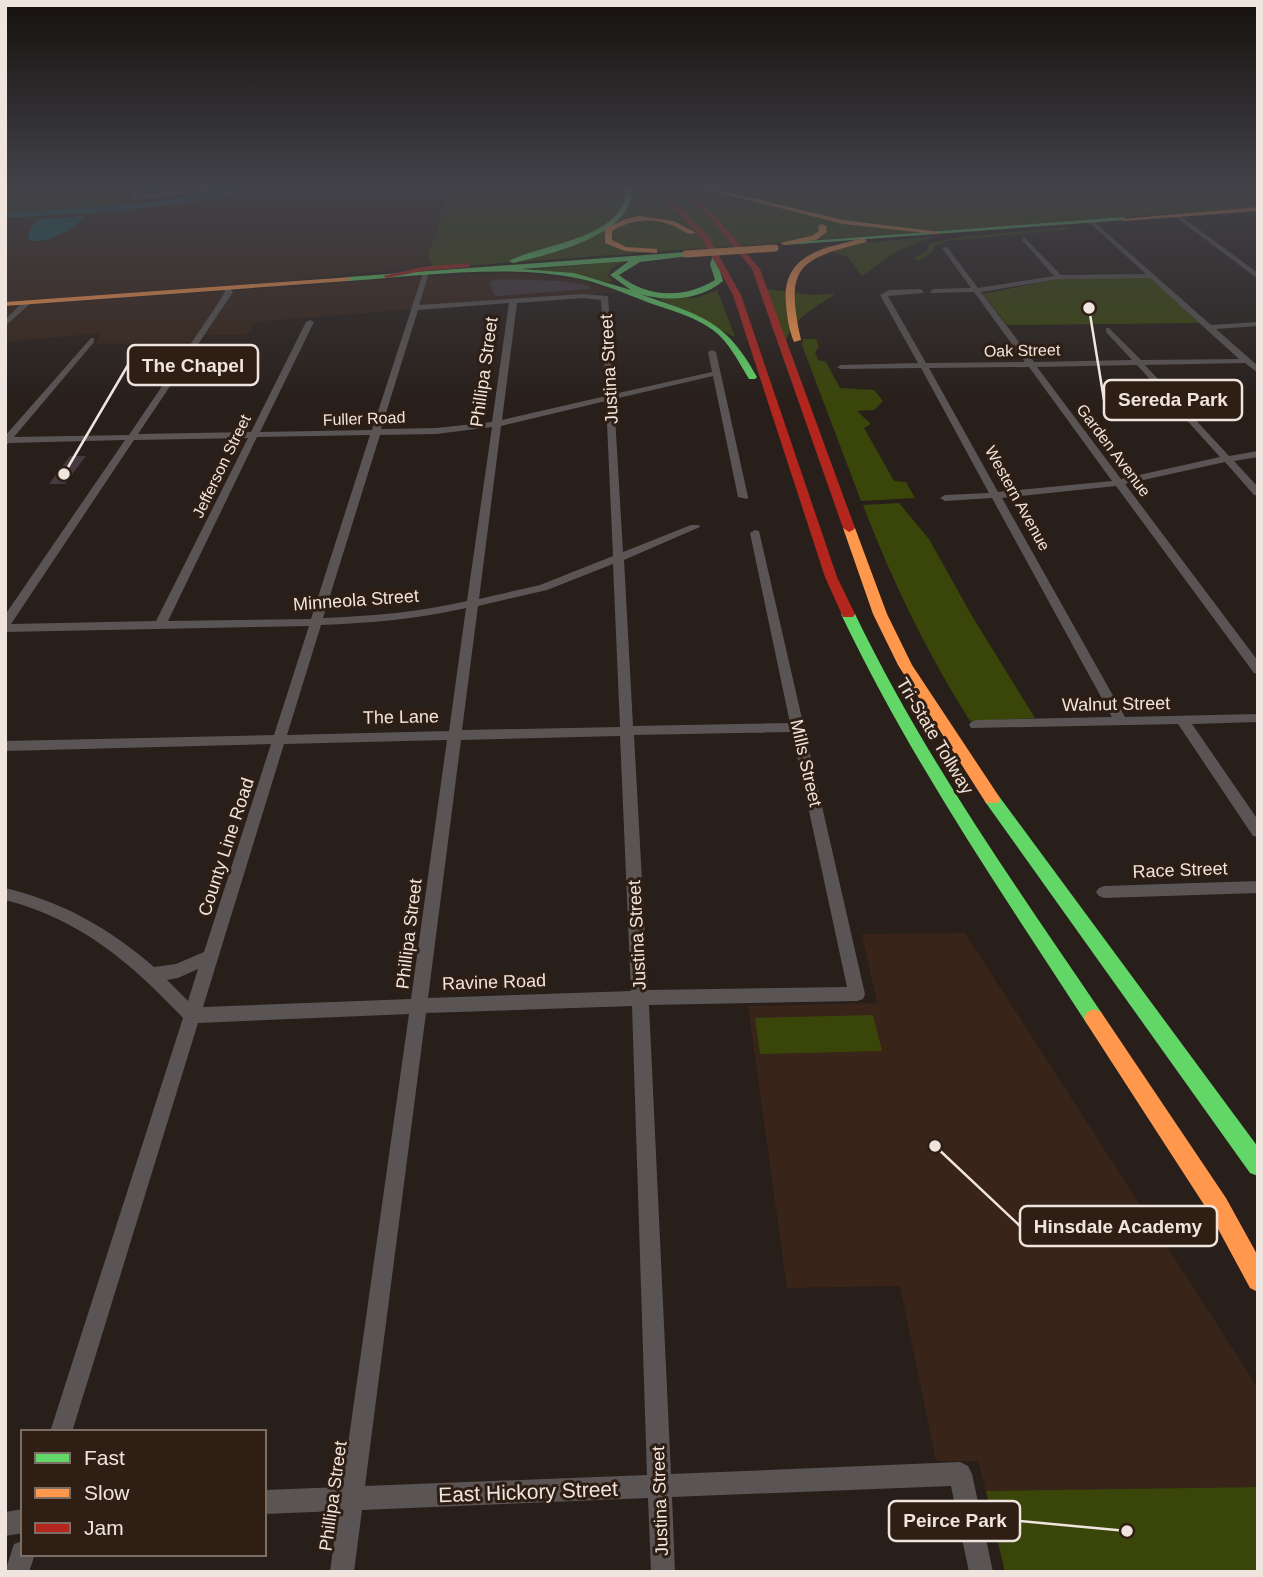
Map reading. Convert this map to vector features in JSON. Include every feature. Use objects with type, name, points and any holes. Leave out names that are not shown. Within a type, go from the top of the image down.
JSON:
[{"type":"main road","points":[[387,276],[422,269],[525,259]]},
{"type":"main road","points":[[5,304],[188,291],[224,280],[276,284],[613,259]]},
{"type":"main road","points":[[451,272],[616,259]]},
{"type":"main road","points":[[653,259],[633,262],[620,268],[614,275],[624,284],[645,292],[690,295],[708,290],[719,281],[714,264],[716,259]]},
{"type":"main road","name":"Tri-State Tollway","points":[[718,259],[737,295],[831,577],[876,677],[946,793],[1217,1206],[1258,1280]]},
{"type":"main road","name":"Tri-State Tollway","points":[[748,259],[756,269],[880,614],[918,685],[984,788],[1258,1165]]},
{"type":"main road","points":[[803,259],[789,276],[786,287],[803,366],[807,407]]},
{"type":"main road","points":[[426,273],[529,272],[573,275],[699,317],[715,326],[740,352],[778,430],[786,440]]},
{"type":"street","name":"Garden Avenue","points":[[953,259],[1258,670]]},
{"type":"street","points":[[1042,259],[1059,277]]},
{"type":"street","points":[[1133,259],[1258,371]]},
{"type":"street","points":[[1234,259],[1258,277]]},
{"type":"street","name":"County Line Road","points":[[62,1430],[426,273]]},
{"type":"street","points":[[933,291],[977,290],[1059,277],[1153,276]]},
{"type":"street","points":[[5,626],[229,292],[224,280]]},
{"type":"street","name":"Western Avenue","points":[[920,292],[884,295],[1121,722]]},
{"type":"street","name":"Justina Street","points":[[513,302],[583,296],[605,298],[640,998],[663,1572]]},
{"type":"street","points":[[414,309],[513,302]]},
{"type":"street","name":"Phillipa Street","points":[[342,1572],[513,302]]},
{"type":"street","points":[[5,324],[27,303]]},
{"type":"street","name":"Jefferson Street","points":[[160,625],[310,322]]},
{"type":"street","points":[[1210,327],[1258,324]]},
{"type":"street","points":[[1109,330],[1258,493]]},
{"type":"street","points":[[6,440],[91,340]]},
{"type":"street","points":[[712,352],[744,497]]},
{"type":"street","name":"Oak Street","points":[[841,367],[1246,361]]},
{"type":"street","name":"Fuller Road","points":[[6,440],[376,434],[496,424],[717,373]]},
{"type":"street","points":[[945,498],[997,496],[1119,482],[1225,458],[1258,454]]},
{"type":"street","name":"Minneola Street","points":[[5,626],[317,622],[405,616],[472,606],[543,588],[695,527]]},
{"type":"street","name":"Mills Street","points":[[755,533],[857,994]]},
{"type":"street","name":"Walnut Street","points":[[976,725],[1258,718]]},
{"type":"street","points":[[1182,720],[1258,832]]},
{"type":"street","name":"The Lane","points":[[5,746],[798,727]]},
{"type":"street","name":"Race Street","points":[[1104,892],[1258,887]]},
{"type":"street","points":[[7,896],[56,909],[92,928],[151,975],[192,1016]]},
{"type":"street","points":[[151,975],[178,971],[211,956]]},
{"type":"street","name":"Ravine Road","points":[[192,1016],[214,1013],[640,998],[857,994]]},
{"type":"street","name":"East Hickory Street","points":[[266,1502],[960,1474],[981,1572]]},
{"type":"shaded area","points":[[5,259],[429,259],[426,267],[254,284],[5,302]]},
{"type":"shaded area","points":[[518,273],[581,280],[618,292],[255,322],[247,335],[203,335],[198,342],[94,344],[102,333],[5,342],[5,307],[434,276]]},
{"type":"shaded area","points":[[965,933],[1258,1388],[1258,1487],[986,1491],[978,1461],[936,1461],[900,1286],[787,1288],[748,1006],[877,1003],[862,934]]},
{"type":"green space","points":[[429,259],[563,259],[436,268]]},
{"type":"green space","points":[[849,259],[886,259],[862,276]]},
{"type":"green space","points":[[625,261],[611,269],[608,276],[613,281],[610,282],[528,270]]},
{"type":"green space","points":[[1063,278],[1150,278],[1200,323],[1007,325],[983,294]]},
{"type":"green space","points":[[767,289],[813,295],[835,294],[799,319],[786,341]]},
{"type":"green space","points":[[717,290],[735,337],[655,297],[695,298]]},
{"type":"green space","points":[[803,339],[816,339],[819,347],[815,352],[818,360],[826,362],[840,388],[874,390],[883,401],[874,410],[857,411],[871,424],[864,428],[894,481],[906,482],[915,498],[861,501],[802,345]]},
{"type":"green space","points":[[899,503],[929,539],[972,616],[1035,718],[970,721],[911,616],[863,505]]},
{"type":"green space","points":[[873,1015],[882,1051],[760,1054],[755,1018]]},
{"type":"green space","points":[[1258,1487],[1258,1572],[1005,1572],[986,1491]]},
{"type":"building","points":[[496,279],[561,281],[590,286],[589,289],[500,296],[494,295],[489,282]]},
{"type":"building","points":[[70,456],[86,456],[65,484],[49,484]]},
{"type":"traffic: fast","points":[[513,261],[522,259]]},
{"type":"traffic: fast","points":[[348,279],[627,259]]},
{"type":"traffic: fast","points":[[645,259],[629,263],[614,275],[637,290],[665,296],[694,293],[719,281],[714,264],[716,259]]},
{"type":"traffic: fast","points":[[451,272],[559,273],[612,286],[685,312],[712,325],[733,345],[752,377]]},
{"type":"traffic: fast","points":[[848,614],[873,667],[931,771],[1094,1018]]},
{"type":"traffic: fast","points":[[992,799],[1258,1165]]},
{"type":"traffic: slow","points":[[797,340],[789,295],[791,280],[797,268],[808,259]]},
{"type":"traffic: slow","points":[[5,304],[348,279]]},
{"type":"traffic: slow","points":[[849,528],[880,614],[905,665],[992,799]]},
{"type":"traffic: slow","points":[[1094,1018],[1218,1206],[1258,1280]]},
{"type":"traffic: jam","points":[[717,259],[737,295],[831,577],[848,614]]},
{"type":"traffic: jam","points":[[747,259],[756,269],[849,528]]},
{"type":"traffic: jam","points":[[387,276],[422,269],[468,265]]},
{"type":"place","name":"Sereda Park","points":[[1089,308]]},
{"type":"place","name":"The Chapel","points":[[64,474]]},
{"type":"place","name":"Hinsdale Academy","points":[[935,1146]]},
{"type":"place","name":"Peirce Park","points":[[1127,1531]]}]
